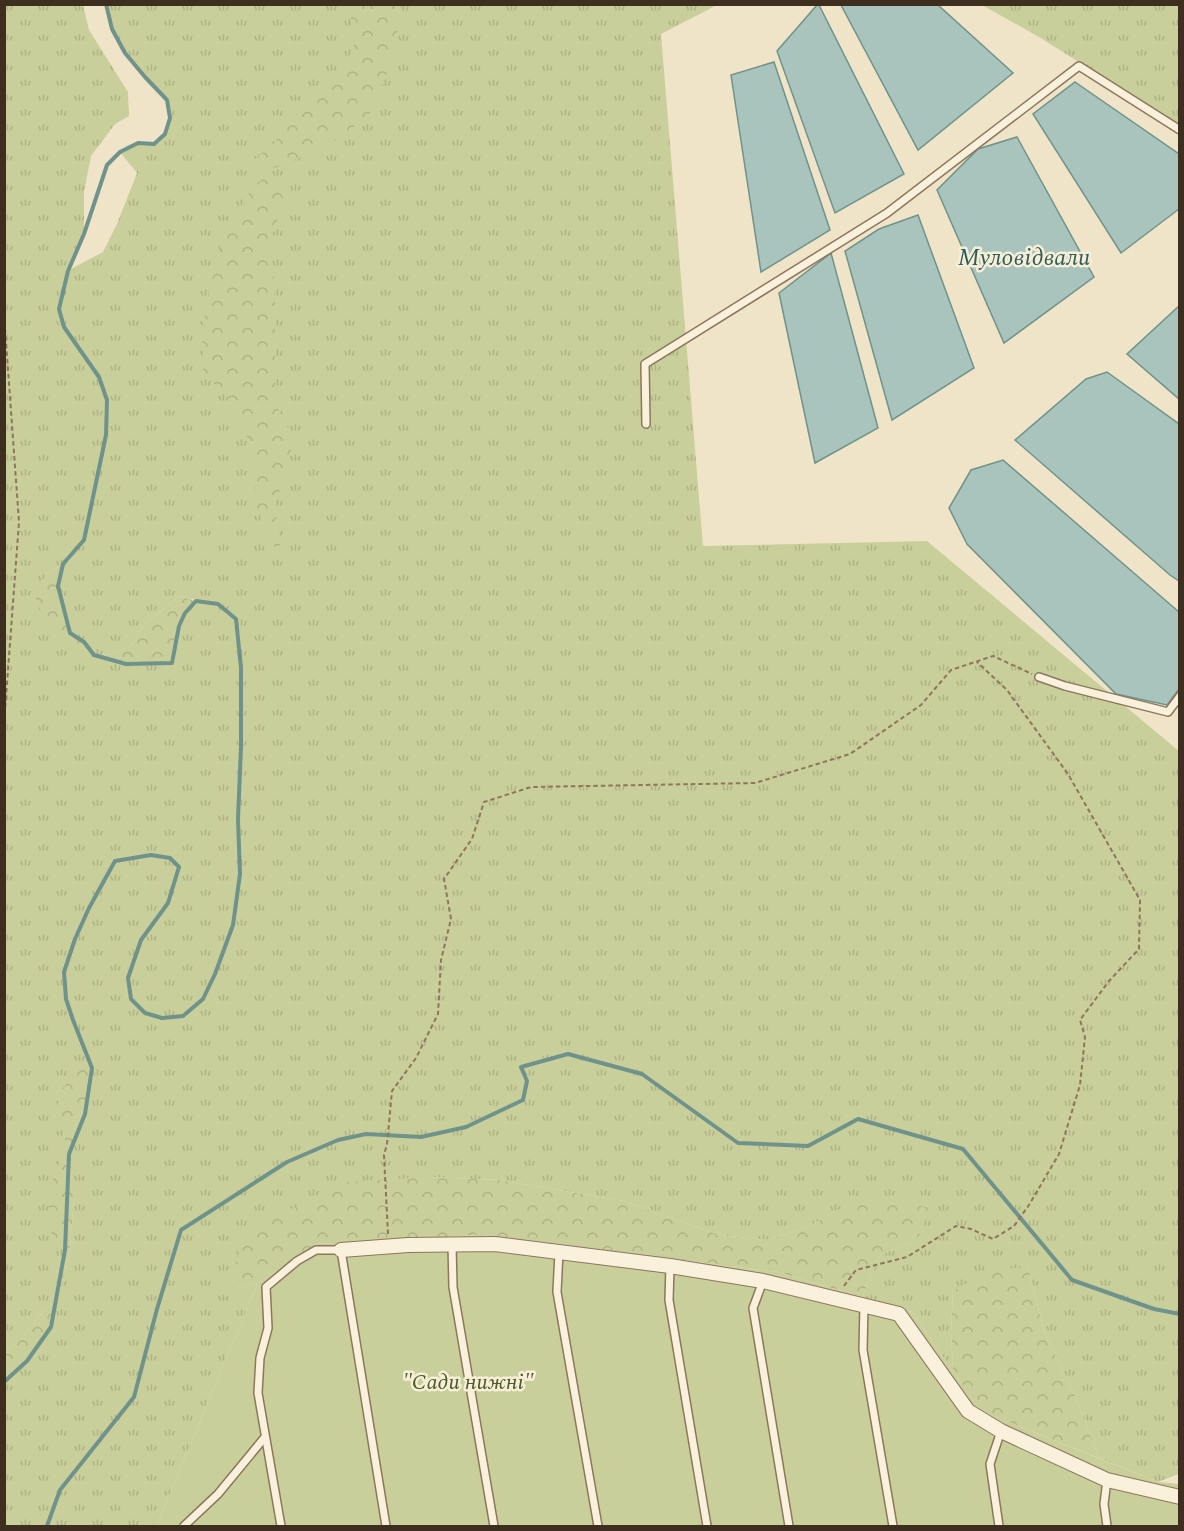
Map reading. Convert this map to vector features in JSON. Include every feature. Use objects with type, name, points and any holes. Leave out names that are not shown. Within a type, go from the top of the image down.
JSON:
[{"type":"street","points":[[341,1250],[389,1246],[495,1244],[670,1266],[763,1281],[899,1314],[968,1411],[1001,1431],[1107,1480],[1179,1497]]},
{"type":"lane","points":[[646,424],[645,364],[886,213],[1079,66],[1179,130]]},
{"type":"lane","points":[[1039,677],[1065,686],[1168,712],[1179,696]]},
{"type":"lane","points":[[453,1244],[453,1287],[494,1527]]},
{"type":"lane","points":[[281,1527],[258,1393],[260,1358],[268,1328],[266,1287],[297,1261],[316,1251],[341,1250],[386,1527]]},
{"type":"lane","points":[[559,1252],[557,1292],[598,1527]]},
{"type":"lane","points":[[670,1266],[669,1300],[707,1527]]},
{"type":"lane","points":[[763,1281],[753,1308],[789,1527]]},
{"type":"lane","points":[[864,1305],[863,1350],[894,1527]]},
{"type":"lane","points":[[999,1527],[990,1464],[1001,1431]]},
{"type":"lane","points":[[184,1527],[218,1494],[265,1437]]},
{"type":"lane","points":[[1107,1480],[1104,1504],[1107,1527]]},
{"type":"path","points":[[4,314],[19,522],[4,724]]},
{"type":"path","points":[[389,1246],[384,1155],[392,1091],[416,1058],[438,1014],[441,960],[451,919],[444,879],[472,838],[484,802],[531,787],[755,783],[850,754],[921,705],[951,670],[993,656],[1039,677]]},
{"type":"path","points":[[836,1298],[856,1270],[907,1257],[956,1226],[971,1229],[993,1239],[1014,1226],[1059,1154],[1080,1085],[1085,1037],[1080,1020],[1109,981],[1139,949],[1140,900],[1068,774],[1007,690],[977,662]]},
{"type":"green space","points":[[5,5],[83,5],[89,30],[128,92],[129,116],[115,124],[91,156],[84,192],[84,234],[69,270],[103,252],[117,224],[137,173],[120,152],[138,143],[154,144],[165,134],[170,118],[167,100],[125,53],[112,29],[106,5],[717,5],[661,34],[703,546],[927,541],[1179,751],[1179,1474],[1158,1482],[1099,1458],[1073,1391],[1045,1335],[1028,1267],[953,1291],[951,1332],[953,1371],[912,1312],[862,1297],[881,1254],[916,1242],[864,1196],[806,1228],[766,1240],[719,1235],[624,1201],[499,1180],[427,1177],[237,1288],[258,1283],[158,1526],[5,1526],[5,1382],[27,1361],[51,1327],[70,1249],[74,1197],[56,1300],[39,1316],[18,1343],[5,1350]],"holes":[[[63,564],[58,586],[70,633],[84,642],[94,655],[114,654],[131,646],[145,623],[179,596],[196,600],[185,613],[179,626],[172,663],[79,655],[45,575]]]},
{"type":"green space","points":[[350,5],[402,5],[392,62],[368,117],[324,148],[274,168],[254,160],[272,145],[302,110],[342,80],[354,44]]},
{"type":"green space","points":[[982,5],[1179,5],[1179,125],[1039,37]]},
{"type":"green space","points":[[265,178],[288,187],[271,239],[275,306],[275,404],[295,438],[275,506],[282,563],[257,510],[252,448],[229,398],[203,373],[202,331],[210,287],[221,248],[252,186]]},
{"type":"green space","points":[[63,564],[58,586],[70,632],[84,642],[94,655],[114,654],[131,646],[145,623],[179,596],[196,601],[185,613],[179,626],[172,663],[98,664],[79,655],[49,632],[36,599],[45,575]]},
{"type":"green space","points":[[88,1057],[92,1068],[85,1114],[69,1154],[74,1197],[70,1249],[51,1327],[27,1361],[5,1382],[5,1350],[18,1343],[39,1316],[56,1300],[65,1250],[53,1239],[49,1221],[49,1190],[65,1139],[58,1120],[58,1094]]},
{"type":"green space","points":[[427,1177],[499,1180],[624,1201],[719,1235],[766,1240],[806,1228],[863,1196],[931,1208],[916,1242],[881,1254],[862,1297],[778,1272],[482,1235],[317,1244],[258,1283],[237,1288],[234,1268],[246,1232],[344,1182]]},
{"type":"green space","name":"\"Сади нижні\"","points":[[482,1235],[778,1272],[912,1312],[981,1411],[1158,1482],[1180,1484],[1179,1526],[158,1526],[258,1283],[317,1244]]},
{"type":"green space","points":[[1028,1267],[1045,1335],[1073,1391],[1099,1458],[981,1411],[953,1371],[951,1332],[953,1291],[989,1270]]},
{"type":"water","points":[[817,5],[904,174],[835,213],[777,51]]},
{"type":"water","points":[[841,5],[938,5],[1013,73],[918,150]]},
{"type":"water","points":[[774,62],[830,230],[761,272],[731,75]]},
{"type":"water","name":"Муловідвали","points":[[1075,82],[1179,154],[1179,209],[1121,253],[1033,114]]},
{"type":"water","name":"Муловідвали","points":[[1017,137],[1094,277],[1004,343],[937,190],[978,149]]},
{"type":"water","name":"Муловідвали","points":[[918,215],[974,368],[892,420],[845,251],[879,229]]},
{"type":"water","points":[[831,253],[878,428],[815,463],[779,293]]},
{"type":"water","points":[[1179,306],[1179,399],[1127,354]]},
{"type":"water","points":[[1107,372],[1179,424],[1179,581],[1015,440],[1086,379]]},
{"type":"water","points":[[1003,460],[1179,612],[1179,689],[1167,705],[1116,694],[967,544],[949,508],[971,470]]},
{"type":"waterway","points":[[4,1382],[27,1361],[51,1327],[65,1250],[69,1154],[85,1114],[92,1068],[66,999],[64,972],[89,908],[115,861],[151,855],[170,858],[179,867],[168,903],[141,940],[128,978],[131,999],[145,1013],[162,1018],[183,1016],[203,999],[215,974],[233,925],[240,874],[238,819],[241,668],[236,619],[218,604],[196,601],[185,613],[179,626],[172,663],[126,664],[94,655],[84,642],[70,633],[58,586],[63,564],[84,540],[106,435],[107,400],[99,377],[64,327],[59,309],[68,271],[84,234],[107,165],[120,152],[138,143],[154,144],[165,134],[170,118],[167,100],[125,53],[112,29],[106,4]]},
{"type":"waterway","points":[[47,1526],[60,1490],[134,1397],[181,1230],[287,1162],[338,1140],[366,1134],[421,1137],[466,1127],[523,1100],[527,1081],[521,1067],[568,1054],[642,1074],[738,1143],[808,1146],[858,1119],[963,1149],[1072,1280],[1154,1309],[1180,1314]]}]
